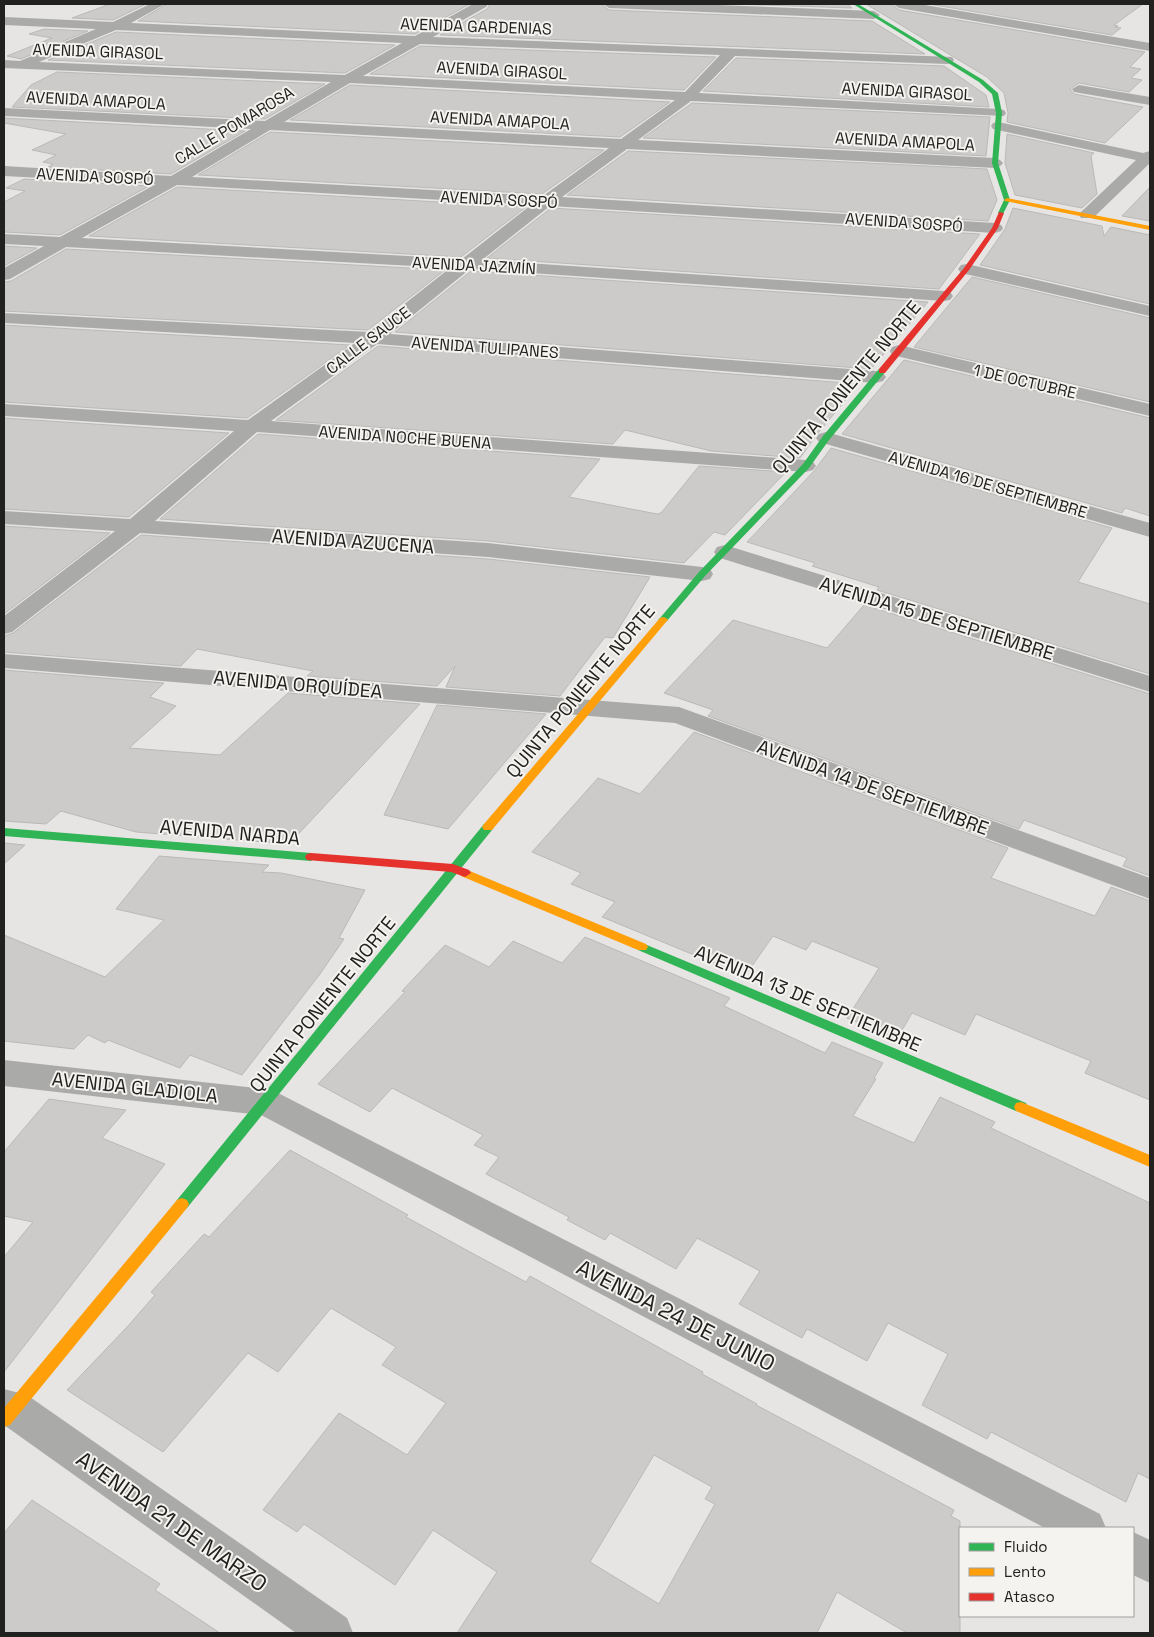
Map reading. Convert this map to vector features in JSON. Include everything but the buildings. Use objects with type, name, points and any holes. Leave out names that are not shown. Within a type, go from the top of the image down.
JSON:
[{"type":"street","points":[[4,71],[11,64],[115,26],[159,4]]},
{"type":"street","name":"CALLE POMAROSA","points":[[4,275],[175,180],[346,78],[419,40],[482,4]]},
{"type":"street","points":[[609,4],[864,9],[882,4]]},
{"type":"street","points":[[899,4],[1150,47]]},
{"type":"street","points":[[864,9],[981,81],[995,93],[998,120],[995,163],[1007,200],[1150,228]]},
{"type":"street","name":"AVENIDA GARDENIAS","points":[[4,20],[419,40],[947,60]]},
{"type":"street","name":"CALLE SAUCE","points":[[4,628],[134,527],[252,426],[373,338],[546,201],[688,97],[731,52]]},
{"type":"street","name":"AVENIDA GIRASOL","points":[[11,64],[346,78],[688,97],[998,120],[1149,157]]},
{"type":"street","points":[[1079,88],[1150,100]]},
{"type":"street","name":"AVENIDA AMAPOLA","points":[[4,112],[995,163]]},
{"type":"street","points":[[1087,215],[1149,157]]},
{"type":"street","name":"AVENIDA SOSPÓ","points":[[4,171],[995,228]]},
{"type":"street","name":"QUINTA PONIENTE NORTE","points":[[7,1412],[266,1102],[452,868],[592,707],[702,574],[806,466],[826,438],[967,269],[995,228],[1007,200]]},
{"type":"street","name":"AVENIDA JAZMÍN","points":[[4,239],[465,264],[944,296]]},
{"type":"street","points":[[967,269],[1150,311]]},
{"type":"street","name":"AVENIDA TULIPANES","points":[[4,318],[373,338],[876,377]]},
{"type":"street","name":"1 DE OCTUBRE","points":[[899,351],[1150,410]]},
{"type":"street","name":"AVENIDA NOCHE BUENA","points":[[4,410],[806,466]]},
{"type":"street","name":"AVENIDA 16 DE SEPTIEMBRE","points":[[826,438],[1150,530]]},
{"type":"street","name":"AVENIDA AZUCENA","points":[[4,517],[488,550],[702,574]]},
{"type":"street","name":"AVENIDA 15 DE SEPTIEMBRE","points":[[725,552],[1150,684]]},
{"type":"street","name":"AVENIDA ORQUÍDEA","points":[[4,661],[592,707]]},
{"type":"street","name":"AVENIDA 14 DE SEPTIEMBRE","points":[[592,707],[679,715],[1150,889]]},
{"type":"street","name":"AVENIDA NARDA","points":[[4,832],[452,868]]},
{"type":"street","name":"AVENIDA 13 DE SEPTIEMBRE","points":[[452,868],[1150,1161]]},
{"type":"street","name":"AVENIDA GLADIOLA","points":[[4,1073],[266,1102]]},
{"type":"street","name":"AVENIDA 24 DE JUNIO","points":[[266,1102],[1084,1527]]},
{"type":"street","name":"AVENIDA 21 DE MARZO","points":[[7,1412],[332,1633]]},
{"type":"street","points":[[1134,1554],[1150,1562]]},
{"type":"traffic: fast","points":[[855,4],[981,81],[995,93],[999,113],[995,163],[1007,200],[1001,213]]},
{"type":"traffic: fast","points":[[663,620],[702,574],[806,466],[826,438],[882,371]]},
{"type":"traffic: fast","points":[[182,1204],[488,827]]},
{"type":"traffic: fast","points":[[4,832],[311,857]]},
{"type":"traffic: fast","points":[[642,947],[1021,1107]]},
{"type":"traffic: slow","points":[[1007,200],[1150,228]]},
{"type":"traffic: slow","points":[[488,827],[663,620]]},
{"type":"traffic: slow","points":[[465,873],[642,947]]},
{"type":"traffic: slow","points":[[1021,1107],[1150,1161]]},
{"type":"traffic: slow","points":[[4,1420],[182,1204]]},
{"type":"traffic: jam","points":[[882,371],[967,269],[995,228],[1001,213]]},
{"type":"traffic: jam","points":[[311,857],[453,868],[465,873]]}]
